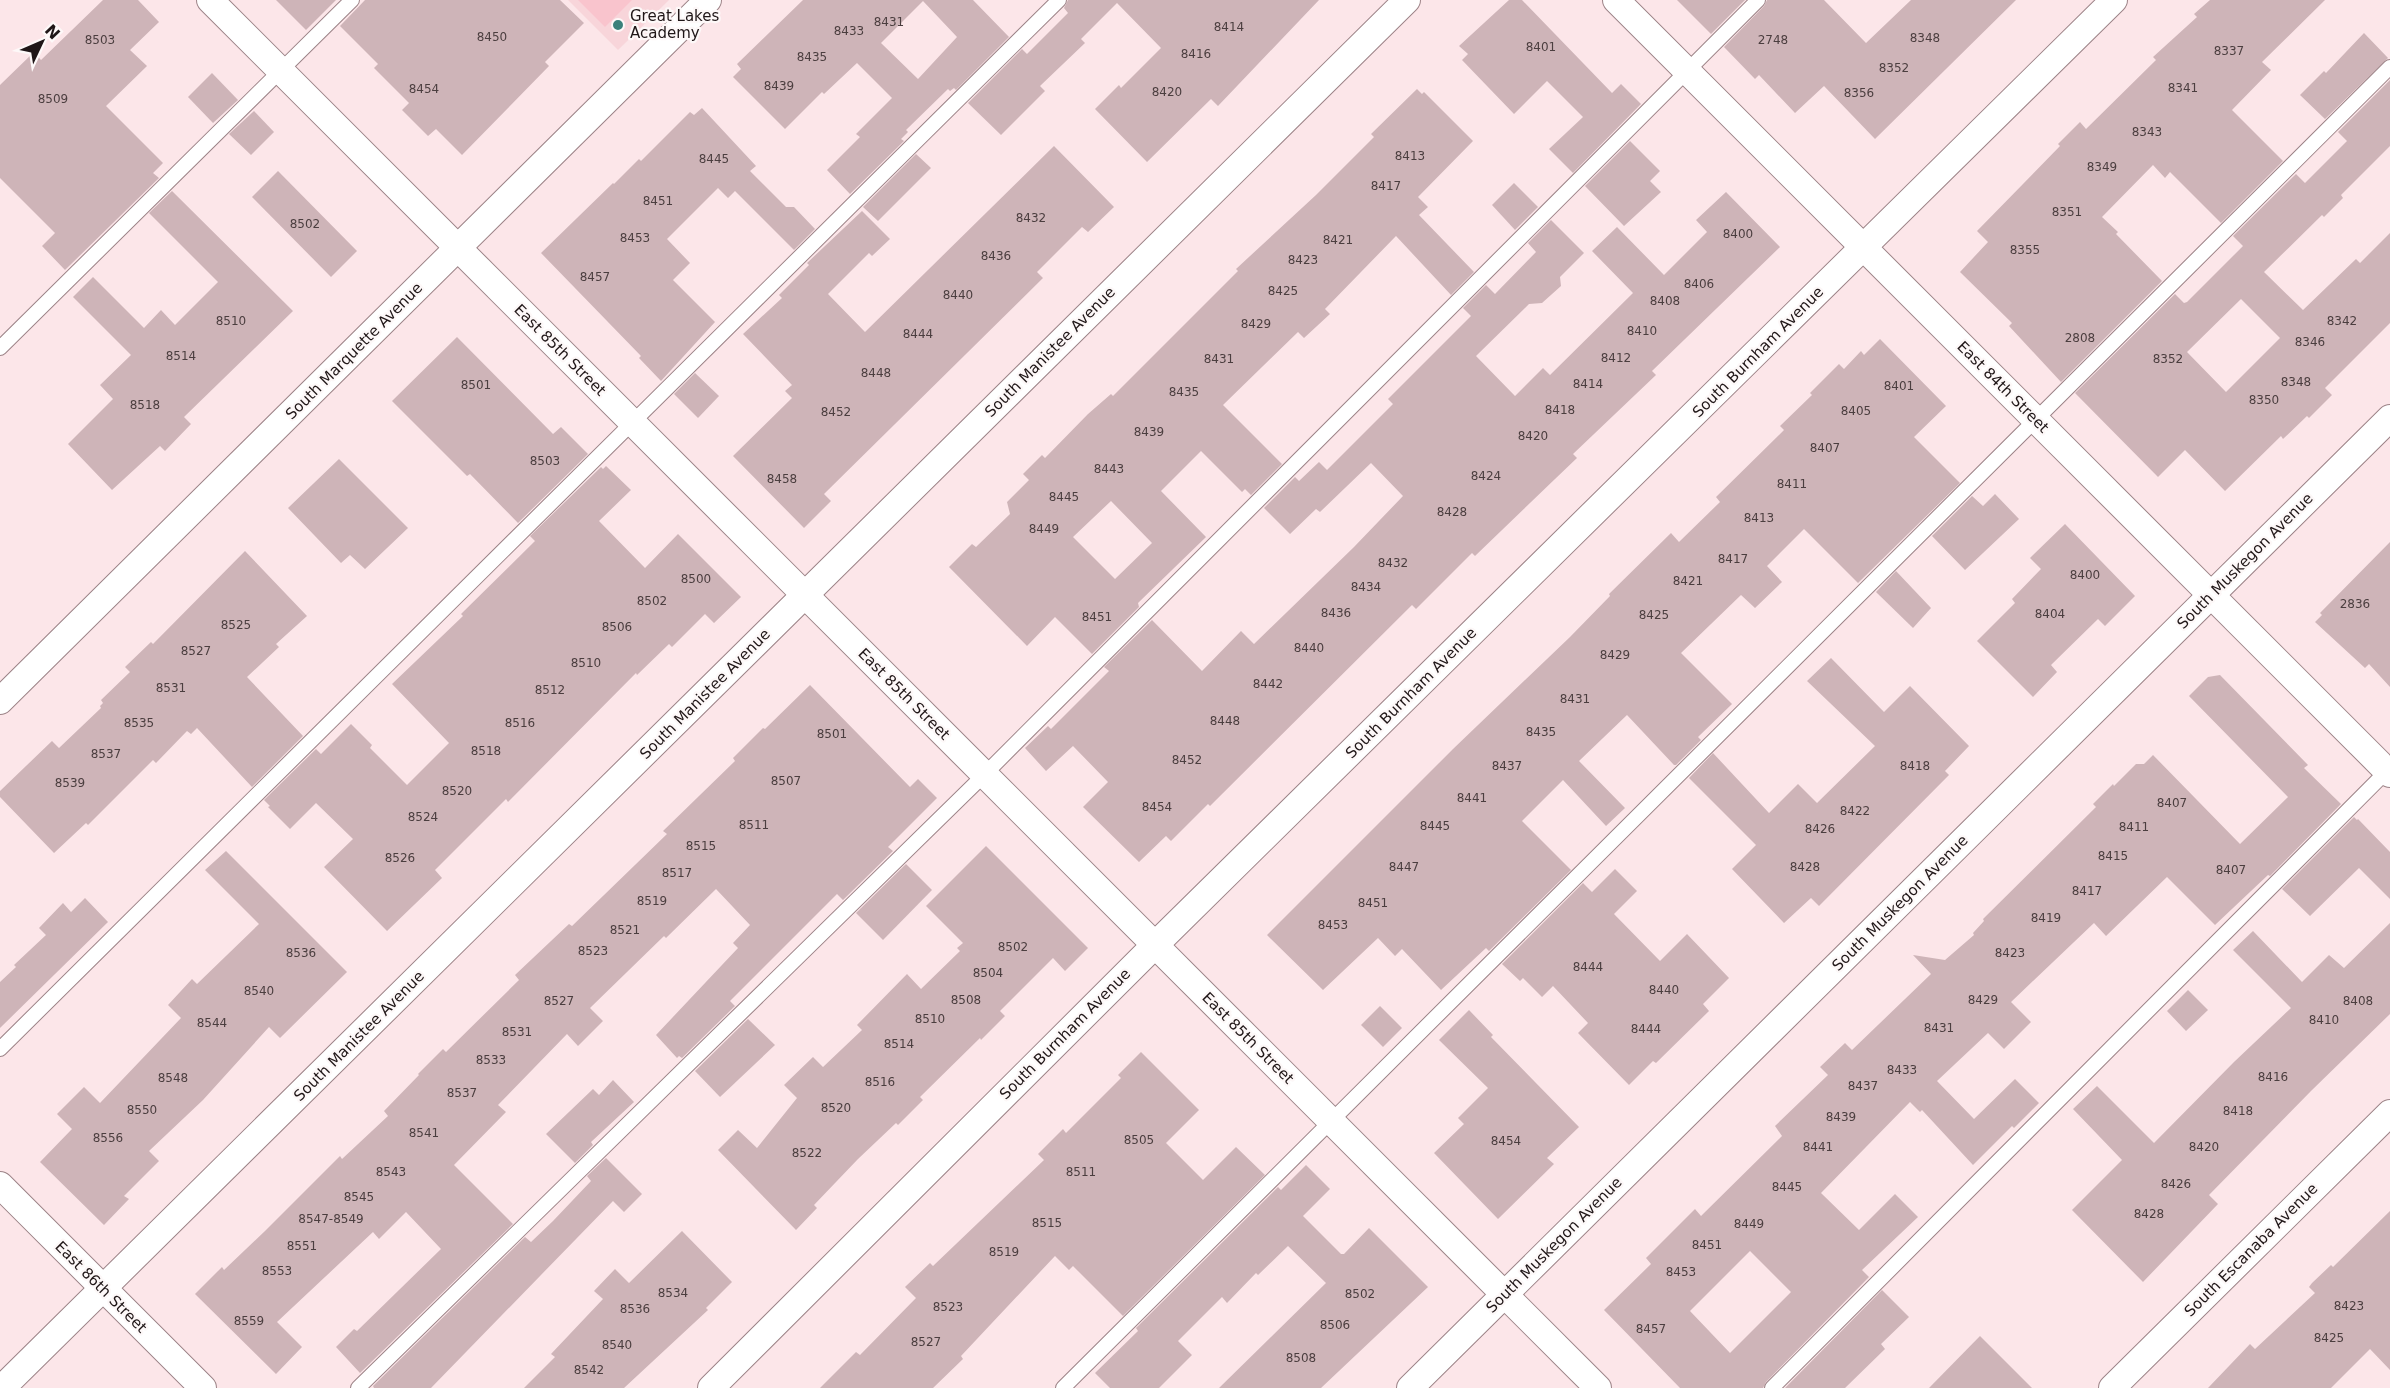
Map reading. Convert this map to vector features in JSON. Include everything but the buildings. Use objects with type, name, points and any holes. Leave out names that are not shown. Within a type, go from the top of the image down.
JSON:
[{"type":"street","name":"East 85th Street","points":[[210,0],[1598,1388]]},
{"type":"street","name":"South Marquette Avenue","points":[[0,701],[708,0]]},
{"type":"street","name":"South Manistee Avenue","points":[[2,1388],[1407,0]]},
{"type":"street","name":"East 84th Street","points":[[1616,0],[2389,772]]},
{"type":"street","name":"South Burnham Avenue","points":[[711,1388],[1155,945],[2114,0]]},
{"type":"street","name":"South Muskegon Avenue","points":[[1410,1388],[2389,421]]},
{"type":"street","name":"South Escanaba Avenue","points":[[2112,1388],[2390,1113]]},
{"type":"street","name":"East 86th Street","points":[[0,1185],[203,1388]]},
{"type":"lane","points":[[0,348],[352,0]]},
{"type":"lane","points":[[0,1049],[1059,0]]},
{"type":"lane","points":[[358,1388],[984,775],[1758,0]]},
{"type":"lane","points":[[1063,1388],[2390,67]]},
{"type":"lane","points":[[1772,1388],[2389,772]]},
{"type":"shaded area","name":"Great Lakes Academy","points":[[568,0],[669,0],[618,50]]},
{"type":"shaded area","points":[[578,0],[632,0],[605,27]]},
{"type":"place","name":"Great Lakes Academy","points":[[618,25]]}]
